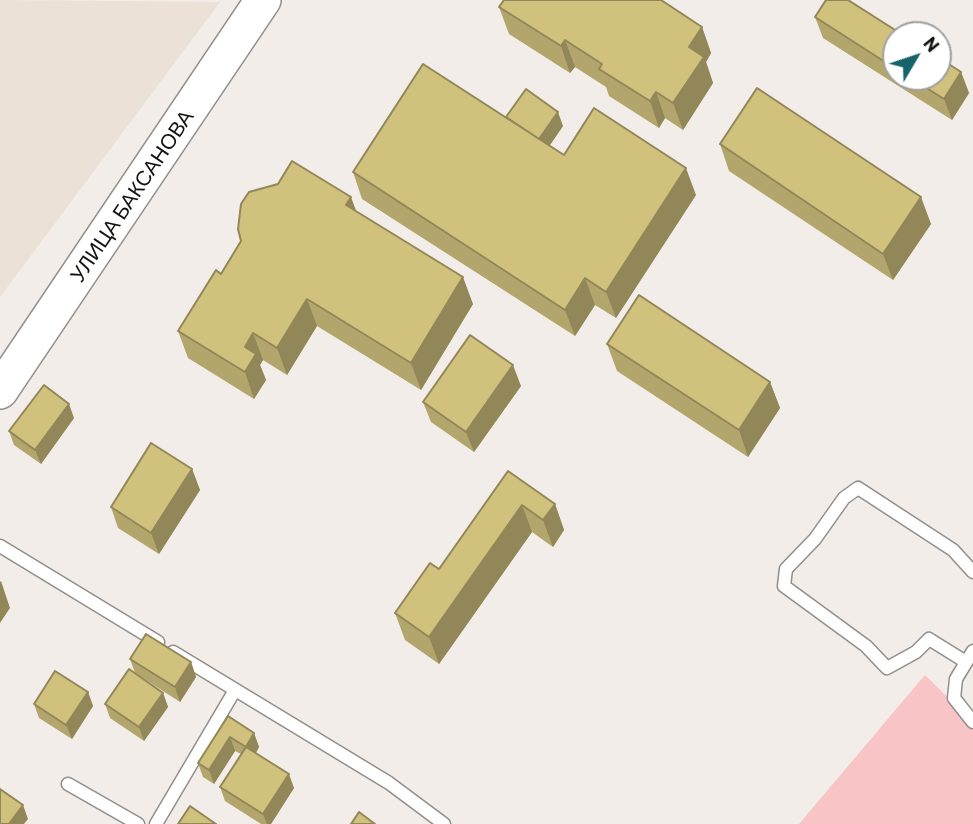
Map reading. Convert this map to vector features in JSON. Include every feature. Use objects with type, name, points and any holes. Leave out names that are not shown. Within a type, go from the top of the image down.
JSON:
[{"type":"main road","name":"УЛИЦА БАКСАНОВА","points":[[0,391],[263,0]]},
{"type":"lane","points":[[973,572],[953,550],[858,488],[844,498],[815,539],[786,569],[784,586],[866,646],[887,668],[916,652],[929,639],[970,656],[956,679],[954,698],[973,722]]},
{"type":"lane","points":[[0,546],[388,783],[444,824]]},
{"type":"lane","points":[[156,824],[235,690]]},
{"type":"lane","points":[[68,785],[138,824]]},
{"type":"shaded area","points":[[0,0],[220,2],[0,297]]},
{"type":"shaded area","points":[[925,675],[973,722],[973,824],[799,824]]},
{"type":"building","points":[[504,0],[661,0],[702,27],[689,47],[704,57],[673,103],[656,92],[650,101],[599,69],[602,64],[565,40],[561,46],[499,7]]},
{"type":"building","points":[[826,0],[848,0],[882,22],[882,60],[815,17]]},
{"type":"building","points":[[423,64],[564,155],[594,108],[686,168],[606,292],[585,278],[565,310],[353,172]]},
{"type":"building","points":[[952,66],[961,72],[952,86]]},
{"type":"building","points":[[757,88],[921,197],[883,254],[720,144]]},
{"type":"building","points":[[526,89],[558,112],[539,139],[506,117]]},
{"type":"building","points":[[931,91],[949,91],[944,99]]},
{"type":"building","points":[[292,161],[351,197],[346,205],[463,277],[411,363],[307,299],[277,348],[253,333],[245,347],[256,354],[245,372],[178,331],[216,270],[221,274],[241,241],[238,229],[241,204],[249,192],[278,184]]},
{"type":"building","points":[[639,295],[770,382],[739,430],[607,344]]},
{"type":"building","points":[[470,335],[513,365],[466,432],[423,402]]},
{"type":"building","points":[[44,385],[69,404],[35,450],[9,431]]},
{"type":"building","points":[[151,443],[192,469],[151,533],[111,507]]},
{"type":"building","points":[[508,471],[555,504],[543,520],[522,505],[429,637],[395,613],[430,563],[439,569]]},
{"type":"building","points":[[146,634],[191,662],[175,687],[130,659]]},
{"type":"building","points":[[129,669],[163,693],[139,727],[105,704]]},
{"type":"building","points":[[55,671],[88,692],[66,725],[34,704]]},
{"type":"building","points":[[228,716],[254,733],[246,747],[230,737],[209,770],[198,763]]},
{"type":"building","points":[[246,747],[289,774],[263,814],[220,787]]},
{"type":"building","points":[[0,789],[23,805],[9,824],[0,824]]},
{"type":"building","points":[[190,806],[216,824],[178,824]]},
{"type":"building","points":[[359,812],[375,824],[351,824]]}]
